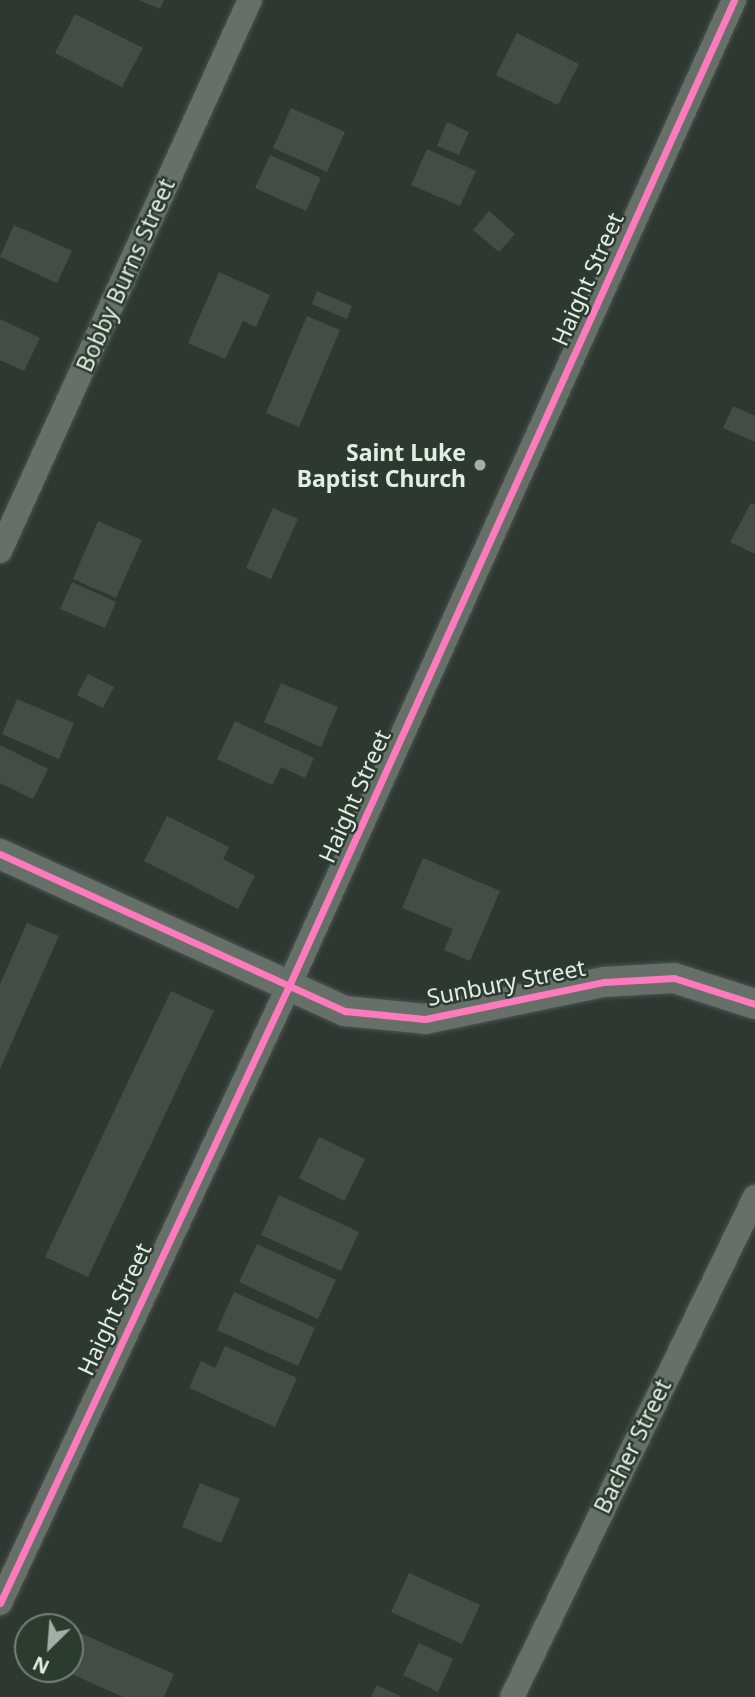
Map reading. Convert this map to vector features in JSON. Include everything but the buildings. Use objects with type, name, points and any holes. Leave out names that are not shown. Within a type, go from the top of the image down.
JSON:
[{"type":"street","name":"Bobby Burns Street","points":[[0,551],[250,0]]},
{"type":"street","name":"Haight Street","points":[[0,1603],[288,988],[734,0]]},
{"type":"street","name":"Sunbury Street","points":[[0,854],[288,988],[345,1011],[425,1019],[618,981],[674,978],[755,1004]]},
{"type":"street","name":"Bacher Street","points":[[512,1697],[755,1197]]},
{"type":"cycle path","points":[[0,1603],[288,988],[734,0]]},
{"type":"cycle path","points":[[0,854],[345,1011],[425,1019],[604,982],[674,978],[755,1004]]},
{"type":"place","name":"Saint Luke Baptist Church","points":[[480,465]]}]
